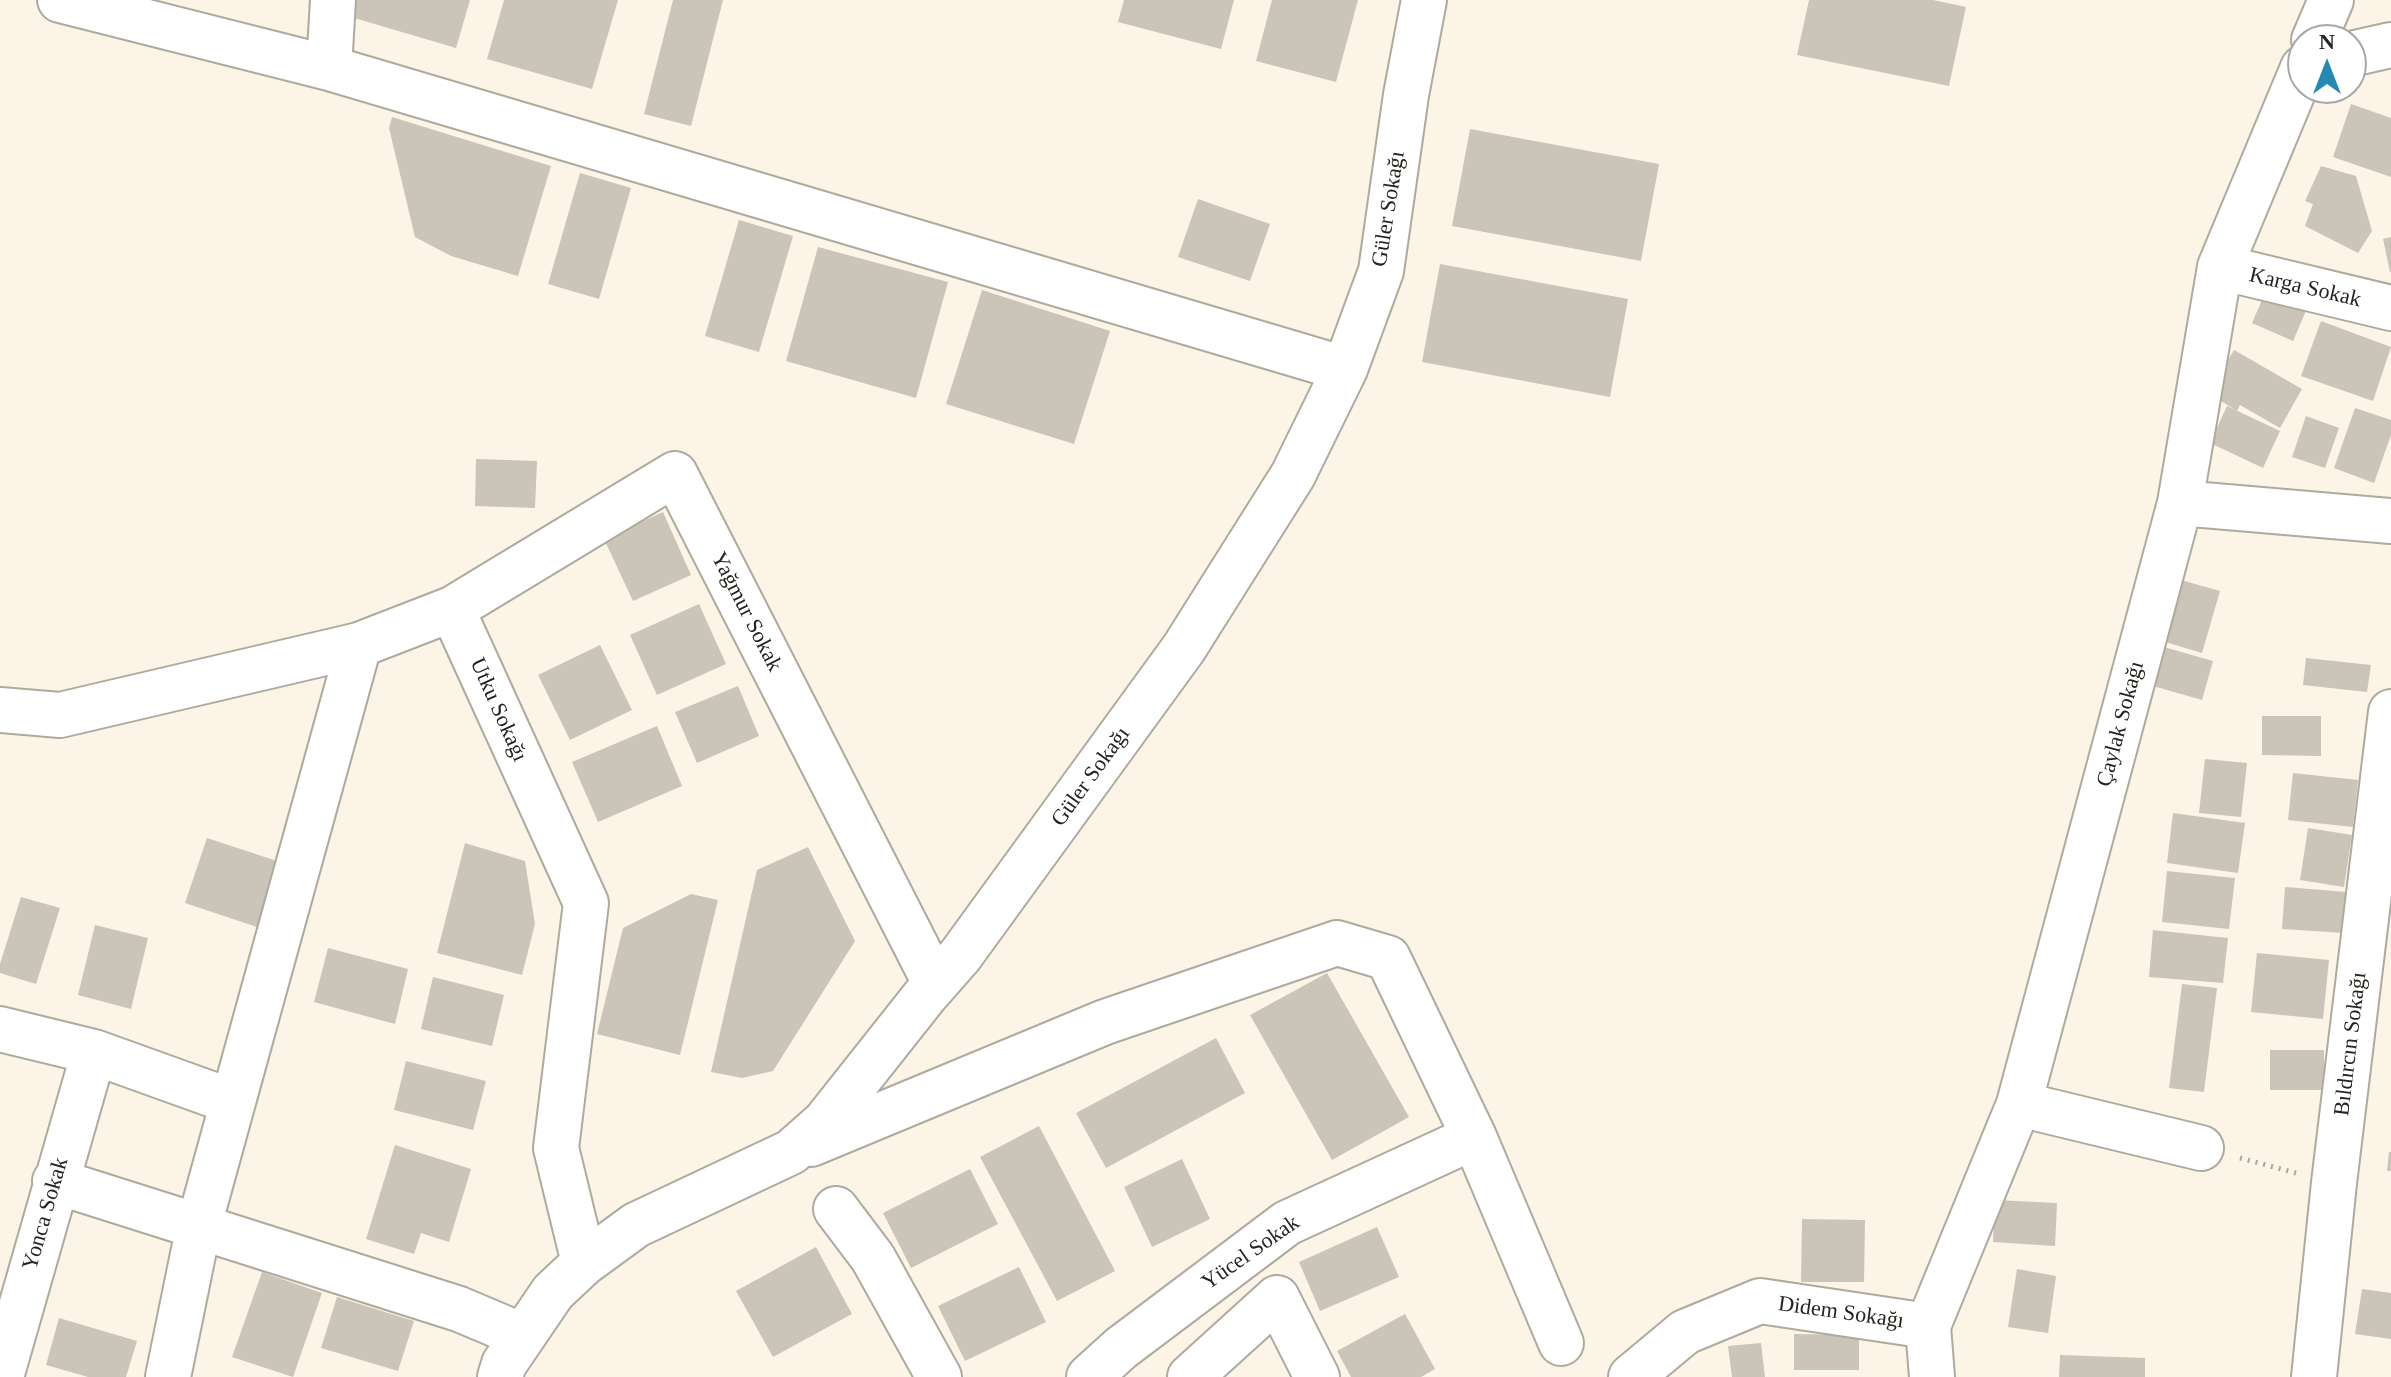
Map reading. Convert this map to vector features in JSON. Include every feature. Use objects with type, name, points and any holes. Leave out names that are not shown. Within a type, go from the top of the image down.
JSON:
[{"type":"street","points":[[60,0],[329,68],[1345,369]]},
{"type":"street","points":[[329,68],[333,0]]},
{"type":"street","name":"Güler Sokağı","points":[[500,1377],[504,1364],[553,1292],[584,1263],[636,1225],[791,1152],[825,1122],[960,956],[1184,648],[1293,475],[1345,369],[1381,271],[1406,95],[1424,0]]},
{"type":"street","points":[[2321,24],[2331,0]]},
{"type":"street","points":[[2367,50],[2391,45]]},
{"type":"street","name":"Çaylak Sokağı","points":[[1932,1377],[1928,1326],[2019,1104],[2180,503],[2220,267],[2288,104]]},
{"type":"street","name":"Karga Sokak","points":[[2220,267],[2391,308]]},
{"type":"street","name":"Yağmur Sokak","points":[[452,609],[675,474],[935,983]]},
{"type":"street","points":[[2180,503],[2391,521]]},
{"type":"street","points":[[0,710],[60,715],[359,645],[452,609]]},
{"type":"street","name":"Utku Sokağı","points":[[452,609],[586,903],[556,1148],[584,1263]]},
{"type":"street","points":[[168,1377],[199,1225],[359,645]]},
{"type":"street","name":"Bıldırcın Sokağı","points":[[2314,1377],[2334,1183],[2391,712]]},
{"type":"street","points":[[791,1152],[1105,1022],[1337,943],[1388,958],[1474,1137],[1561,1343]]},
{"type":"street","points":[[0,1029],[94,1052],[233,1102]]},
{"type":"street","name":"Yonca Sokak","points":[[1,1377],[94,1052]]},
{"type":"street","points":[[2019,1104],[2201,1148]]},
{"type":"street","name":"Yücel Sokak","points":[[1089,1377],[1130,1362],[1287,1223],[1474,1137]]},
{"type":"street","points":[[55,1181],[459,1309],[523,1336]]},
{"type":"street","points":[[836,1209],[873,1258],[939,1377]]},
{"type":"street","points":[[1190,1377],[1277,1298],[1317,1377]]},
{"type":"street","name":"Didem Sokağı","points":[[1631,1377],[1685,1332],[1760,1301],[1928,1326]]},
{"type":"path","points":[[2201,1148],[2334,1183]]},
{"type":"building","points":[[356,0],[470,0],[456,48],[351,17]]},
{"type":"building","points":[[504,0],[618,0],[592,89],[487,59]]},
{"type":"building","points":[[673,0],[723,0],[691,126],[644,114]]},
{"type":"building","points":[[1124,0],[1234,0],[1221,49],[1118,22]]},
{"type":"building","points":[[1272,0],[1358,0],[1336,82],[1256,61]]},
{"type":"building","points":[[1809,0],[1933,0],[1966,7],[1949,86],[1797,55]]},
{"type":"building","points":[[2351,104],[2391,118],[2391,177],[2333,157]]},
{"type":"building","points":[[392,117],[551,166],[518,276],[451,256],[415,237],[389,128]]},
{"type":"building","points":[[1470,129],[1659,164],[1641,261],[1452,226]]},
{"type":"building","points":[[2321,166],[2356,176],[2372,231],[2358,253],[2305,226],[2313,204],[2305,201]]},
{"type":"building","points":[[580,173],[631,188],[599,299],[548,284]]},
{"type":"building","points":[[1198,199],[1270,224],[1250,281],[1178,257]]},
{"type":"building","points":[[739,220],[793,236],[759,352],[705,336]]},
{"type":"building","points":[[2391,237],[2391,272],[2390,272],[2383,239]]},
{"type":"building","points":[[818,247],[948,282],[916,398],[786,361]]},
{"type":"building","points":[[1440,264],[1628,299],[1610,397],[1422,362]]},
{"type":"building","points":[[2268,286],[2309,304],[2293,341],[2252,323]]},
{"type":"building","points":[[982,290],[1110,331],[1074,444],[946,404]]},
{"type":"building","points":[[2321,321],[2391,347],[2373,401],[2301,376]]},
{"type":"building","points":[[2234,350],[2302,389],[2280,428],[2240,405],[2237,411],[2208,393]]},
{"type":"building","points":[[2227,406],[2280,431],[2263,468],[2210,443]]},
{"type":"building","points":[[2355,408],[2391,420],[2391,435],[2374,483],[2334,468]]},
{"type":"building","points":[[2306,416],[2339,428],[2325,468],[2292,457]]},
{"type":"building","points":[[476,459],[537,461],[535,508],[475,506]]},
{"type":"building","points":[[663,512],[691,575],[633,601],[604,539]]},
{"type":"building","points":[[2181,580],[2220,591],[2202,653],[2162,641]]},
{"type":"building","points":[[699,604],[726,664],[657,695],[630,635]]},
{"type":"building","points":[[600,645],[632,710],[570,740],[538,675]]},
{"type":"building","points":[[2164,647],[2213,661],[2202,700],[2153,686]]},
{"type":"building","points":[[2306,658],[2371,665],[2367,692],[2303,685]]},
{"type":"building","points":[[738,686],[759,736],[697,763],[675,712]]},
{"type":"building","points":[[2262,716],[2321,716],[2321,756],[2262,755]]},
{"type":"building","points":[[657,726],[682,786],[598,822],[572,762]]},
{"type":"building","points":[[2205,759],[2247,763],[2241,817],[2199,813]]},
{"type":"building","points":[[2293,773],[2358,780],[2353,827],[2288,820]]},
{"type":"building","points":[[2173,813],[2245,823],[2238,873],[2167,863]]},
{"type":"building","points":[[2308,828],[2352,835],[2344,887],[2300,880]]},
{"type":"building","points":[[207,838],[280,862],[257,927],[185,903]]},
{"type":"building","points":[[465,843],[525,861],[535,924],[522,975],[437,953]]},
{"type":"building","points":[[808,847],[855,941],[773,1071],[742,1078],[711,1072],[757,870]]},
{"type":"building","points":[[2167,871],[2235,878],[2229,929],[2162,922]]},
{"type":"building","points":[[2285,887],[2347,892],[2344,933],[2282,929]]},
{"type":"building","points":[[691,894],[718,900],[680,1055],[597,1034],[623,928]]},
{"type":"building","points":[[21,897],[60,908],[36,984],[0,973]]},
{"type":"building","points":[[95,925],[148,938],[131,1009],[78,995]]},
{"type":"building","points":[[2153,930],[2228,938],[2223,983],[2149,977]]},
{"type":"building","points":[[328,948],[408,969],[395,1024],[314,1002]]},
{"type":"building","points":[[2257,953],[2329,960],[2323,1019],[2251,1012]]},
{"type":"building","points":[[1327,973],[1409,1117],[1332,1160],[1250,1015]]},
{"type":"building","points":[[433,977],[504,995],[492,1046],[421,1029]]},
{"type":"building","points":[[2182,984],[2217,988],[2204,1092],[2169,1088]]},
{"type":"building","points":[[1216,1038],[1245,1093],[1106,1168],[1076,1113]]},
{"type":"building","points":[[2270,1050],[2324,1050],[2324,1090],[2270,1090]]},
{"type":"building","points":[[406,1061],[486,1081],[473,1130],[394,1110]]},
{"type":"building","points":[[1039,1126],[1115,1271],[1057,1301],[980,1157]]},
{"type":"building","points":[[395,1145],[471,1169],[449,1242],[421,1233],[414,1254],[366,1239]]},
{"type":"building","points":[[2389,1152],[2391,1171],[2387,1171]]},
{"type":"building","points":[[1182,1159],[1210,1219],[1152,1247],[1124,1187]]},
{"type":"building","points":[[970,1169],[998,1224],[911,1268],[883,1213]]},
{"type":"building","points":[[1995,1200],[2057,1203],[2055,1246],[1993,1242]]},
{"type":"building","points":[[1802,1219],[1865,1220],[1864,1282],[1801,1282]]},
{"type":"building","points":[[1377,1227],[1399,1277],[1320,1311],[1299,1262]]},
{"type":"building","points":[[816,1247],[852,1314],[773,1357],[736,1291]]},
{"type":"building","points":[[1019,1267],[1046,1322],[965,1361],[938,1306]]},
{"type":"building","points":[[2017,1269],[2056,1276],[2048,1333],[2008,1327]]},
{"type":"building","points":[[262,1272],[322,1293],[293,1377],[232,1357]]},
{"type":"building","points":[[2362,1289],[2391,1293],[2391,1339],[2355,1334]]},
{"type":"building","points":[[337,1297],[414,1321],[398,1371],[321,1348]]},
{"type":"building","points":[[1405,1314],[1435,1369],[1421,1377],[1351,1377],[1337,1351]]},
{"type":"building","points":[[59,1318],[137,1341],[126,1377],[88,1377],[46,1365]]},
{"type":"building","points":[[1794,1334],[1859,1335],[1859,1370],[1794,1370]]},
{"type":"building","points":[[1761,1343],[1765,1377],[1732,1377],[1728,1346]]},
{"type":"building","points":[[2060,1355],[2145,1358],[2145,1377],[2059,1377]]}]
